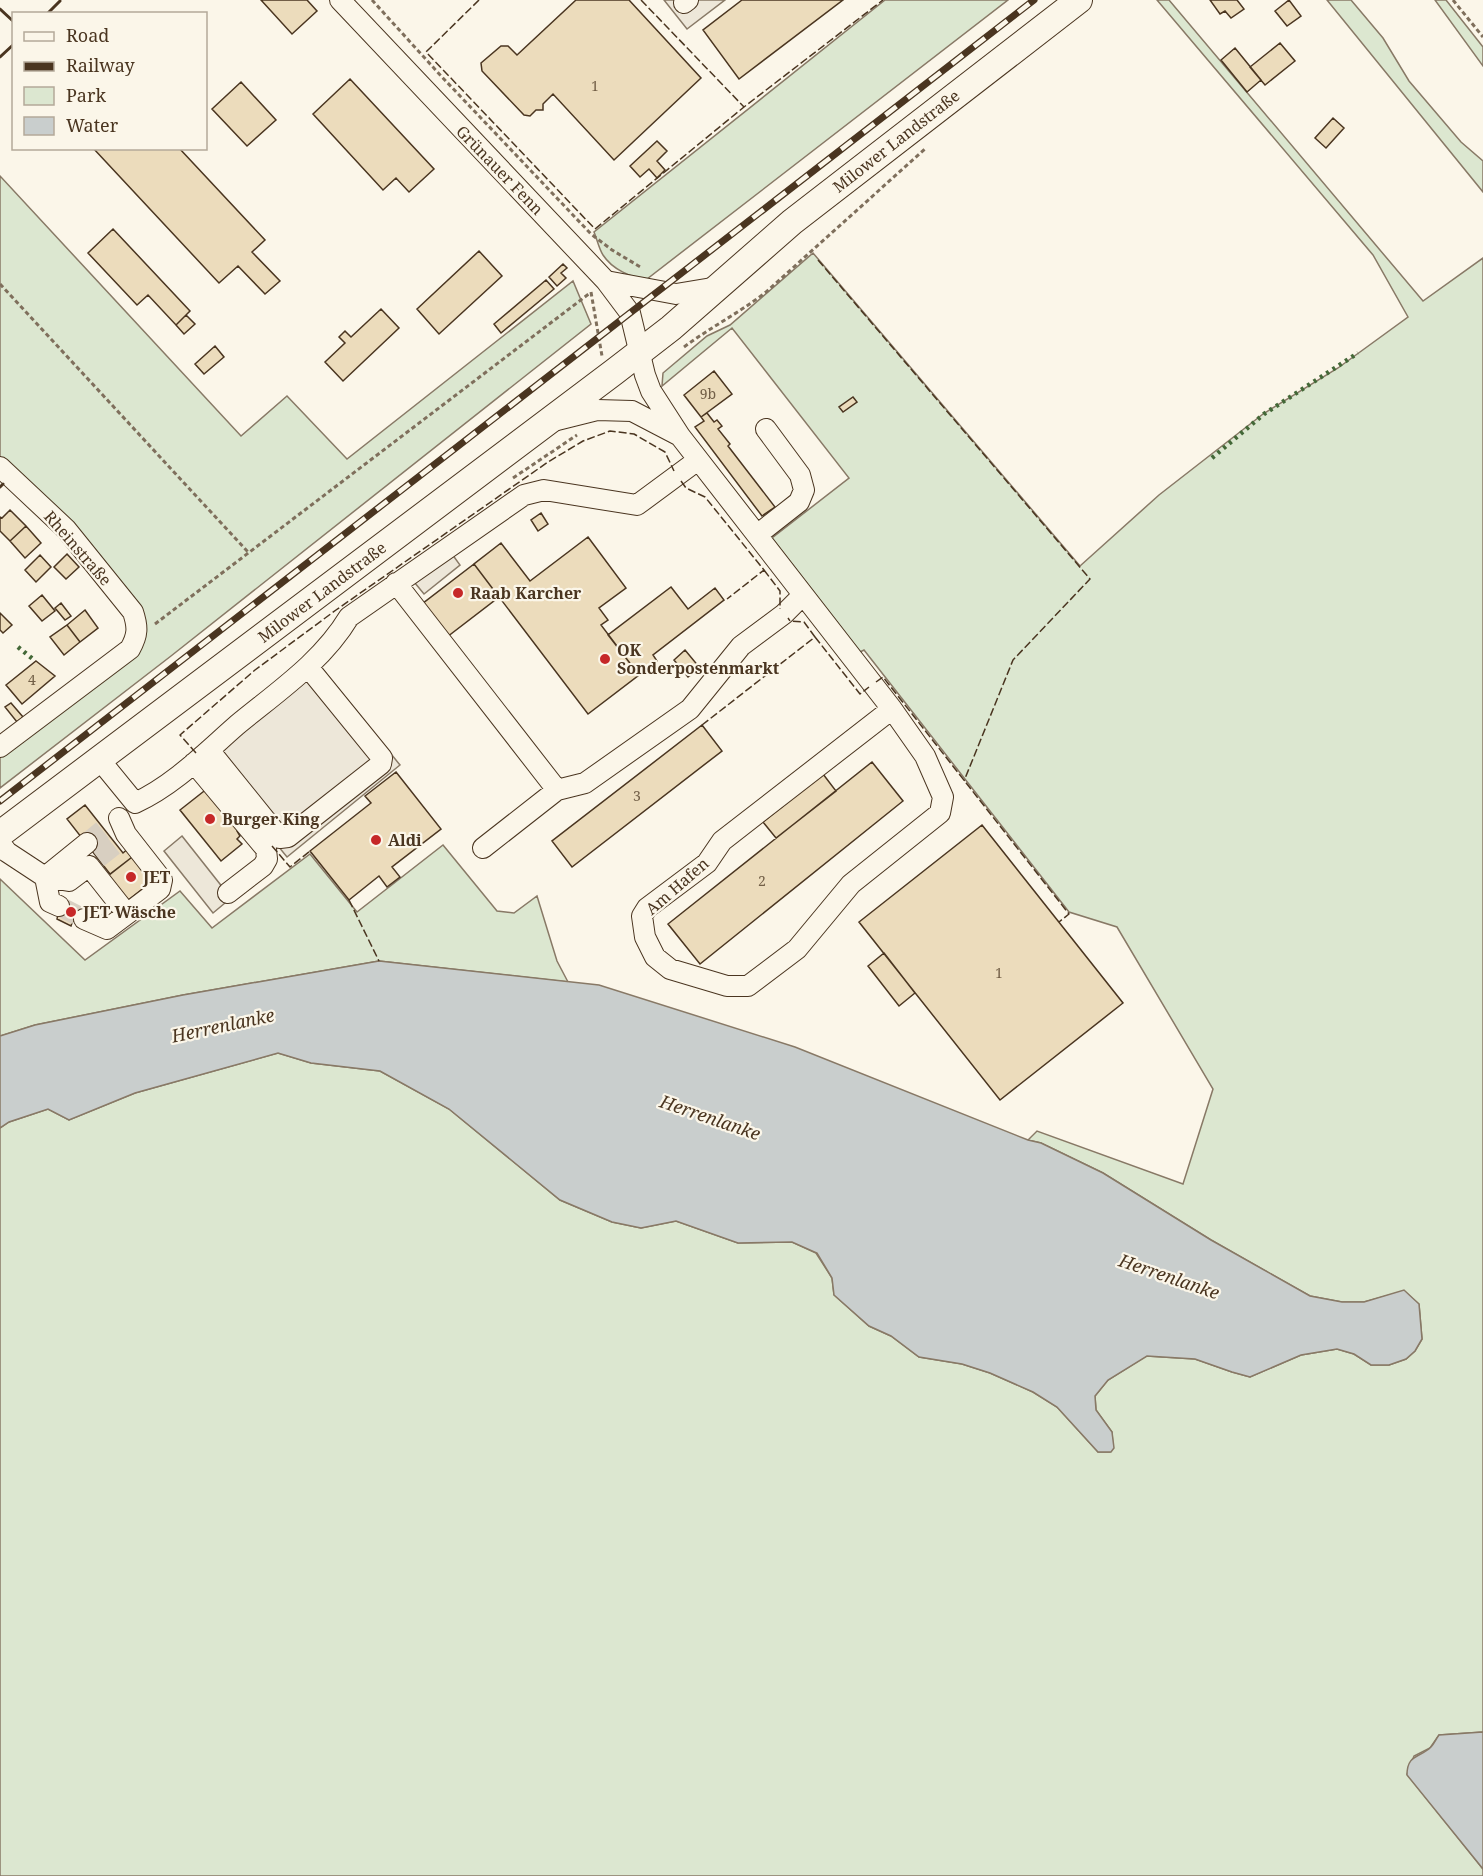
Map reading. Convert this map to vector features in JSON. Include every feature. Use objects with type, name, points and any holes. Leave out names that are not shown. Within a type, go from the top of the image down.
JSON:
[{"type":"main road","name":"Milower Landstraße","points":[[0,834],[639,353],[792,222],[1079,0]]},
{"type":"street","name":"Grünauer Fenn","points":[[340,0],[606,280],[630,313],[639,353]]},
{"type":"street","points":[[606,280],[676,294],[718,287]]},
{"type":"street","name":"Am Hafen","points":[[639,353],[651,391],[680,436],[892,709],[925,756],[943,797],[940,813],[851,884],[797,949],[748,986],[727,986],[670,969],[655,957],[645,937],[642,916],[647,908],[707,863],[722,842],[892,709]]},
{"type":"street","name":"Milower Landstraße","points":[[545,423],[597,410],[633,411],[680,436]]},
{"type":"street","points":[[757,535],[799,502],[804,490],[800,475],[766,429]]},
{"type":"street","points":[[84,919],[107,929],[160,889],[162,880],[116,832],[135,803],[161,789],[308,667],[337,638],[349,617],[524,495],[544,490],[637,505],[698,460]]},
{"type":"street","name":"Rheinstraße","points":[[0,467],[66,529],[133,612],[138,627],[136,638]]},
{"type":"street","points":[[396,583],[557,790]]},
{"type":"street","points":[[483,848],[557,790],[585,783],[690,708],[741,646],[784,614],[802,596]]},
{"type":"street","points":[[0,747],[130,649],[136,638]]},
{"type":"street","points":[[202,756],[280,838],[288,837],[381,764],[382,758],[308,667]]},
{"type":"street","points":[[202,756],[266,849],[267,859],[263,866],[228,893]]},
{"type":"street","points":[[99,759],[135,803]]},
{"type":"street","points":[[0,843],[7,852],[45,877],[51,902],[58,906]]},
{"type":"street","points":[[45,877],[91,856],[127,914]]},
{"type":"path","points":[[372,0],[591,234],[612,250],[656,276],[657,292]]},
{"type":"path","points":[[1453,0],[1483,37]]},
{"type":"path","points":[[677,352],[741,312],[766,292],[926,147]]},
{"type":"path","points":[[136,638],[606,280]]},
{"type":"path","points":[[0,284],[248,552]]},
{"type":"path","points":[[590,292],[602,356],[614,372]]},
{"type":"green space","points":[[885,0],[1008,0],[647,279],[622,272],[611,265],[600,250],[594,232]]},
{"type":"green space","points":[[1157,0],[1169,0],[1423,301],[1483,258],[1483,1732],[1439,1735],[1430,1748],[1414,1756],[1407,1774],[1483,1869],[1483,1876],[0,1876],[0,1128],[9,1122],[48,1109],[69,1120],[135,1093],[278,1053],[311,1063],[380,1071],[449,1109],[560,1200],[612,1222],[641,1228],[676,1221],[738,1243],[792,1242],[816,1253],[832,1278],[834,1295],[869,1326],[891,1336],[919,1357],[962,1364],[990,1373],[1033,1392],[1057,1407],[1098,1452],[1110,1452],[1113,1448],[1112,1432],[1096,1410],[1095,1396],[1108,1380],[1146,1356],[1195,1359],[1250,1377],[1301,1355],[1337,1349],[1354,1354],[1371,1365],[1389,1365],[1406,1359],[1415,1351],[1422,1339],[1419,1304],[1404,1291],[1364,1302],[1342,1302],[1310,1296],[1211,1240],[1103,1173],[1041,1143],[1028,1140],[1037,1131],[1183,1184],[1213,1089],[1117,927],[1069,912],[864,650],[860,652],[772,538],[849,478],[732,328],[662,386],[663,373],[707,336],[730,325],[813,253],[1080,566],[1159,495],[1263,414],[1338,368],[1408,317],[1373,255]]},
{"type":"green space","points":[[1327,0],[1351,0],[1383,38],[1409,81],[1461,142],[1483,161],[1483,192]]},
{"type":"green space","points":[[1435,0],[1446,0],[1483,47],[1483,66]]},
{"type":"green space","points":[[0,176],[241,436],[287,396],[347,459],[573,281],[591,324],[0,788],[0,756],[142,638],[0,460]]},
{"type":"green space","points":[[443,845],[497,911],[514,913],[537,896],[557,961],[568,982],[379,961],[183,995],[35,1025],[0,1036],[0,879],[85,960],[180,891],[212,928],[310,854],[357,912]]},
{"type":"shaded area","points":[[664,0],[725,0],[687,29]]},
{"type":"shaded area","points":[[452,554],[460,565],[424,594],[415,583]]},
{"type":"shaded area","points":[[311,655],[400,765],[287,857],[198,748]]},
{"type":"shaded area","points":[[182,836],[231,898],[213,913],[164,851]]},
{"type":"water","name":"Herrenlanke","points":[[379,961],[599,985],[795,1047],[1028,1140],[1041,1143],[1103,1173],[1211,1240],[1310,1296],[1342,1302],[1364,1302],[1404,1290],[1419,1304],[1422,1339],[1415,1351],[1406,1359],[1389,1365],[1371,1365],[1354,1354],[1337,1349],[1301,1355],[1250,1377],[1195,1359],[1147,1356],[1108,1380],[1095,1396],[1096,1410],[1112,1432],[1114,1448],[1111,1452],[1098,1452],[1057,1407],[1033,1392],[990,1373],[962,1364],[919,1357],[891,1336],[869,1326],[834,1295],[832,1278],[817,1253],[792,1242],[738,1243],[676,1221],[641,1228],[612,1222],[560,1200],[449,1109],[380,1071],[311,1063],[278,1053],[135,1093],[69,1120],[48,1109],[9,1122],[0,1128],[0,1036],[35,1025],[183,995]]},
{"type":"water","points":[[1483,1732],[1483,1869],[1407,1775],[1409,1763],[1431,1747],[1439,1735]]},
{"type":"building","points":[[261,0],[307,0],[317,11],[292,34]]},
{"type":"building","points":[[576,0],[629,0],[701,78],[614,160],[553,94],[543,104],[543,110],[536,110],[530,116],[524,115],[482,71],[481,63],[501,46],[508,46],[517,55]]},
{"type":"building","points":[[742,0],[843,0],[739,79],[703,30]]},
{"type":"building","points":[[1210,0],[1237,0],[1244,9],[1231,18],[1225,11],[1220,14]]},
{"type":"building","points":[[1289,0],[1301,16],[1287,26],[1275,11]]},
{"type":"building","points":[[1280,43],[1295,61],[1265,85],[1250,67]]},
{"type":"building","points":[[1235,48],[1261,80],[1247,92],[1221,60]]},
{"type":"building","points":[[350,79],[434,169],[409,192],[396,178],[383,190],[313,114]]},
{"type":"building","points":[[241,82],[276,120],[247,146],[212,109]]},
{"type":"building","points":[[1333,118],[1344,128],[1326,148],[1315,138]]},
{"type":"building","points":[[657,141],[667,151],[657,161],[665,170],[657,178],[649,169],[640,177],[630,166]]},
{"type":"building","points":[[95,150],[181,150],[265,240],[252,252],[280,281],[265,294],[238,266],[219,283]]},
{"type":"building","points":[[113,229],[190,311],[176,325],[148,295],[137,305],[88,253]]},
{"type":"building","points":[[479,251],[502,276],[439,334],[417,309]]},
{"type":"building","points":[[563,264],[567,268],[561,273],[566,278],[557,286],[549,277]]},
{"type":"building","points":[[546,280],[554,289],[501,333],[494,324]]},
{"type":"building","points":[[381,309],[399,328],[343,381],[325,362],[345,343],[339,337],[345,331],[351,337]]},
{"type":"building","points":[[186,315],[195,324],[184,334],[176,325]]},
{"type":"building","points":[[215,346],[224,357],[204,374],[195,364]]},
{"type":"building","points":[[714,371],[732,394],[701,417],[684,395]]},
{"type":"building","points":[[853,397],[857,402],[843,412],[839,407]]},
{"type":"building","points":[[707,413],[714,422],[717,420],[722,426],[718,429],[730,444],[728,446],[775,507],[762,516],[695,427],[704,421],[701,417]]},
{"type":"building","points":[[10,510],[26,526],[10,541],[0,531],[0,517],[2,518]]},
{"type":"building","points":[[541,513],[548,524],[538,531],[531,520]]},
{"type":"building","points":[[26,526],[41,543],[25,558],[10,541]]},
{"type":"building","points":[[588,537],[626,588],[599,608],[608,620],[601,625],[639,675],[588,714],[474,564],[501,543],[530,581]]},
{"type":"building","points":[[67,554],[79,567],[66,579],[54,567]]},
{"type":"building","points":[[40,555],[51,567],[36,582],[25,570]]},
{"type":"building","points":[[474,564],[499,597],[447,637],[422,604]]},
{"type":"building","points":[[671,587],[688,609],[715,588],[724,600],[653,655],[657,661],[639,675],[608,635]]},
{"type":"building","points":[[42,595],[55,611],[42,621],[29,606]]},
{"type":"building","points":[[61,603],[71,616],[65,620],[55,608]]},
{"type":"building","points":[[85,610],[98,628],[80,642],[67,625]]},
{"type":"building","points":[[0,613],[12,625],[3,633],[0,630]]},
{"type":"building","points":[[67,625],[80,642],[64,655],[50,637]]},
{"type":"building","points":[[685,650],[700,668],[688,677],[674,660]]},
{"type":"building","points":[[36,661],[55,676],[22,704],[6,685]]},
{"type":"building","points":[[11,703],[23,717],[17,722],[5,707]]},
{"type":"building","points":[[702,725],[722,751],[572,867],[552,841]]},
{"type":"building","points":[[872,762],[903,801],[700,964],[668,924]]},
{"type":"building","name":"Aldi","points":[[396,772],[441,829],[392,867],[400,877],[387,887],[379,876],[349,900],[310,851],[371,803],[365,796]]},
{"type":"building","points":[[823,774],[836,791],[776,838],[763,822]]},
{"type":"building","name":"Burger King","points":[[208,788],[241,828],[237,831],[240,836],[237,839],[242,844],[221,861],[180,810]]},
{"type":"building","points":[[85,805],[123,853],[130,847],[136,854],[110,874],[67,819]]},
{"type":"building","points":[[982,825],[1123,1003],[1000,1100],[859,922]]},
{"type":"building","name":"JET","points":[[136,854],[155,879],[127,901],[108,876]]},
{"type":"building","name":"JET Wäsche","points":[[61,900],[87,913],[81,924],[73,920],[71,926],[57,919]]},
{"type":"building","points":[[884,953],[915,993],[899,1006],[868,966]]},
{"type":"tunnel","points":[[87,843],[104,829]]},
{"type":"tunnel","points":[[98,858],[116,844]]},
{"type":"tunnel","points":[[59,906],[84,919]]},
{"type":"railway","points":[[0,801],[1034,0]]},
{"type":"hedge","points":[[1212,458],[1264,414],[1358,353]]},
{"type":"hedge","points":[[18,647],[34,660]]},
{"type":"fence","points":[[479,0],[426,52],[595,229],[744,107]]},
{"type":"fence","points":[[641,0],[744,107],[883,0]]},
{"type":"fence","points":[[818,260],[1090,579],[1013,660],[964,781]]},
{"type":"fence","points":[[196,753],[180,735],[255,670],[336,610],[548,462],[583,441],[610,431],[634,434],[665,452],[674,471]]},
{"type":"fence","points":[[681,481],[686,488],[705,497],[764,570],[727,599]]},
{"type":"fence","points":[[764,570],[780,591],[780,609]]},
{"type":"fence","points":[[702,725],[815,637],[804,622],[790,621],[788,618]]},
{"type":"fence","points":[[815,637],[860,694],[869,687]]},
{"type":"fence","points":[[876,682],[883,677],[1069,914],[1059,922]]},
{"type":"fence","points":[[272,846],[290,867],[310,851]]},
{"type":"fence","points":[[349,900],[379,961]]},
{"type":"wall","points":[[49,12],[60,1]]},
{"type":"wall","points":[[0,9],[12,20]]},
{"type":"wall","points":[[0,57],[12,46]]},
{"type":"wall","points":[[0,487],[3,484]]},
{"type":"place","name":"Raab Karcher","points":[[458,593]]},
{"type":"place","name":"OK Sonderpostenmarkt","points":[[605,659]]},
{"type":"place","name":"Burger King","points":[[210,819]]},
{"type":"place","name":"Aldi","points":[[376,840]]},
{"type":"place","name":"JET","points":[[131,877]]},
{"type":"place","name":"JET Wäsche","points":[[71,912]]}]
